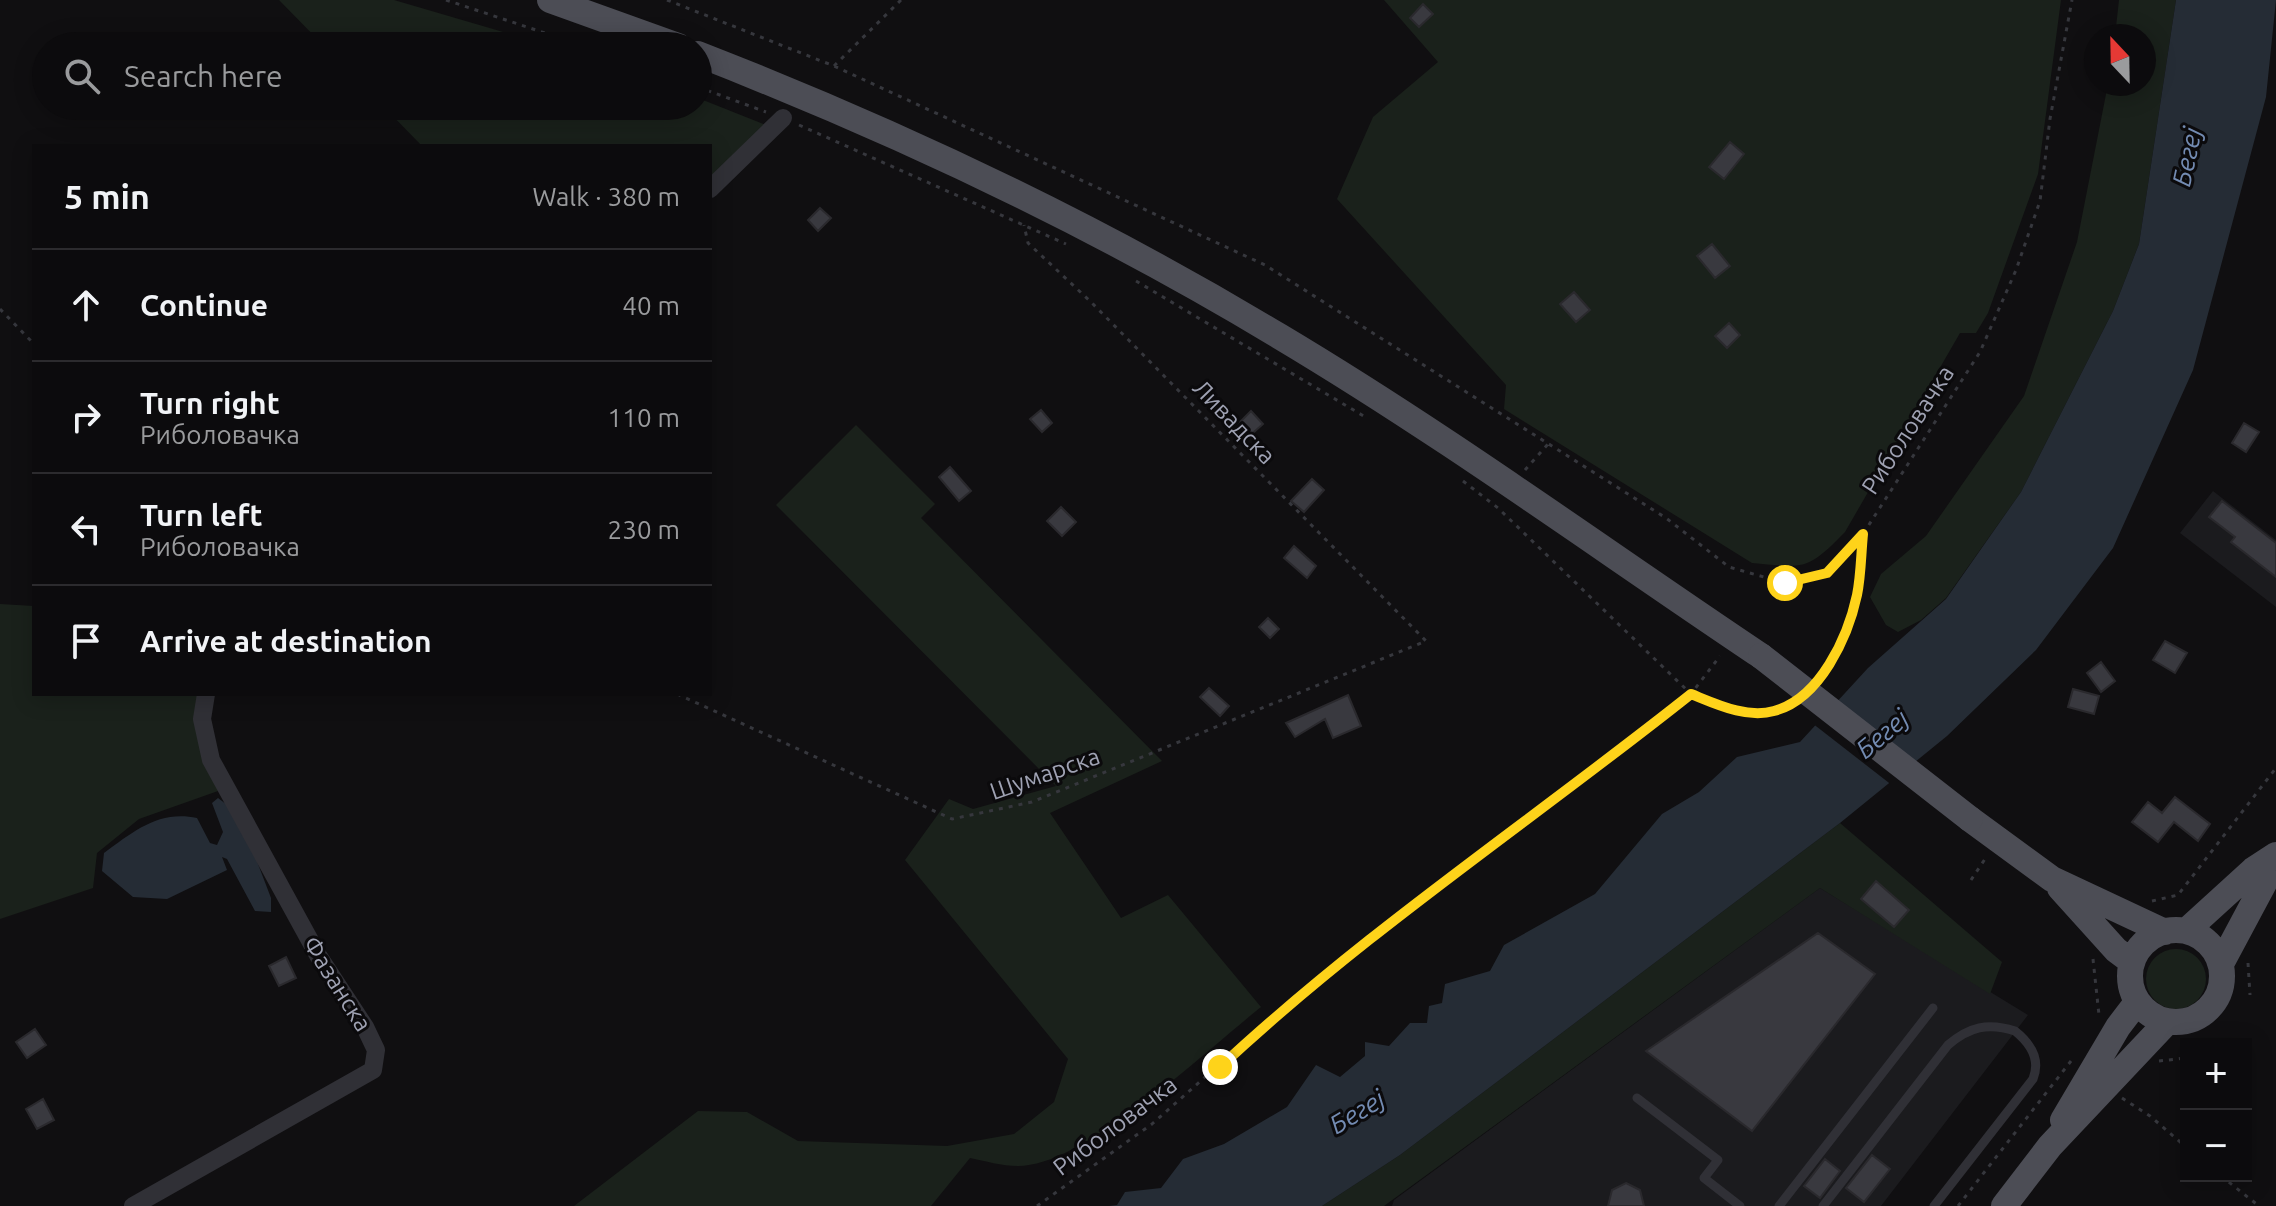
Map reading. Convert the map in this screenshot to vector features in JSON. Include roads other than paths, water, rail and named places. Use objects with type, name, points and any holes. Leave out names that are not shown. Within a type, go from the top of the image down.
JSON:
[{"type":"main road","points":[[550,0],[639,32]]},
{"type":"main road","points":[[712,60],[876,128],[1164,269],[1367,390],[1761,656],[2052,879],[2116,950],[2132,962]]},
{"type":"main road","points":[[2052,879],[2176,931],[2209,943],[2221,964],[2222,982],[2216,1000],[2204,1013],[2187,1021],[2167,1022],[2155,1018],[2137,1002],[2130,975],[2132,962],[2140,948],[2176,931],[2276,855]]},
{"type":"main road","points":[[2221,964],[2276,861]]},
{"type":"main road","points":[[2050,1146],[2082,1086],[2137,1002]]},
{"type":"main road","points":[[2004,1206],[2050,1146],[2167,1022]]},
{"type":"street","points":[[712,187],[783,118]]},
{"type":"street","name":"Фазанска","points":[[133,1206],[373,1070],[377,1060],[376,1050],[365,1027],[319,957],[211,760],[202,719],[206,696]]},
{"type":"lane","points":[[1779,1206],[1933,1008]]},
{"type":"lane","points":[[1823,1206],[1948,1045],[1959,1035],[1982,1026],[2015,1031],[2034,1053],[2037,1070],[2033,1079],[1934,1206]]},
{"type":"lane","points":[[1637,1098],[1718,1160],[1704,1178],[1740,1206]]},
{"type":"water","name":"Бегеј","points":[[2176,0],[2276,0],[2266,97],[2193,370],[2113,548],[2036,650],[1947,736],[1840,823],[1400,1155],[1322,1206],[1109,1206],[1117,1205],[1125,1192],[1161,1188],[1183,1159],[1224,1144],[1287,1107],[1316,1065],[1340,1077],[1365,1056],[1365,1042],[1389,1046],[1410,1023],[1427,1023],[1429,1006],[1442,1003],[1445,984],[1490,971],[1504,945],[1595,894],[1662,814],[1699,792],[1737,757],[1800,742],[1868,668],[1946,599],[2021,492],[2113,311],[2139,244]]},
{"type":"water","points":[[218,798],[239,814],[271,898],[271,912],[255,911],[227,859],[222,857],[227,870],[167,899],[133,897],[102,871],[104,853],[148,824],[171,817],[197,818],[210,843],[217,845],[223,832],[212,803]]}]
